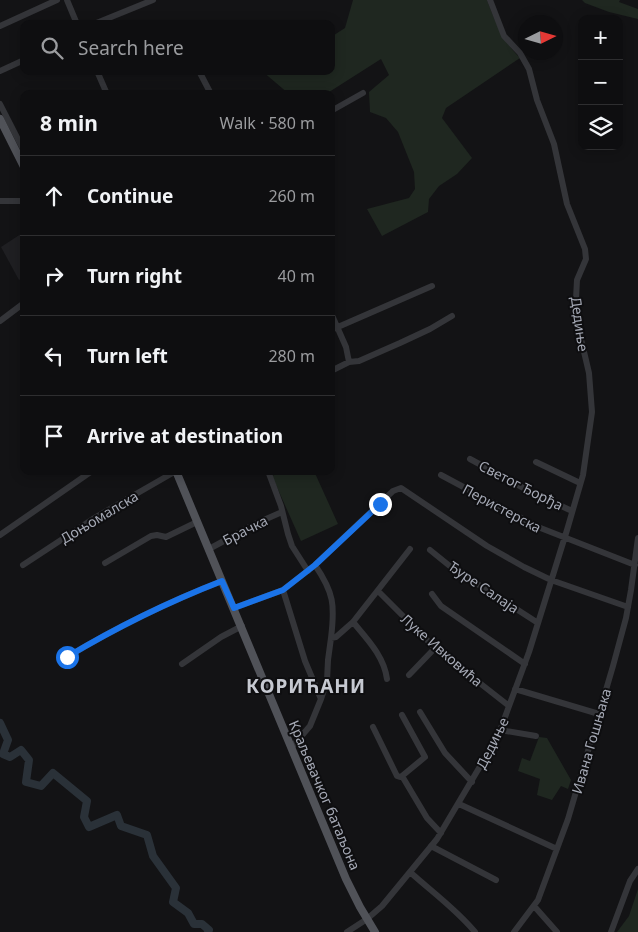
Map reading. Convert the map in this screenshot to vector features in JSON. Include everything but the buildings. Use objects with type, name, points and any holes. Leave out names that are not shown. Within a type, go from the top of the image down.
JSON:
[{"type":"main road","points":[[0,119],[20,159]]},
{"type":"main road","name":"Краљевачког батаљона","points":[[178,475],[346,879],[375,932]]},
{"type":"street","points":[[0,26],[57,0]]},
{"type":"street","points":[[67,0],[75,20]]},
{"type":"street","points":[[104,20],[153,0]]},
{"type":"street","name":"Дедиње","points":[[347,932],[382,906],[441,833],[472,782],[500,730],[525,664],[572,511],[580,483],[592,412],[589,372],[581,339],[576,299],[578,280],[586,259],[586,252],[567,204],[554,144],[537,100],[529,69],[520,53],[504,36],[490,0]]},
{"type":"street","points":[[0,71],[20,62]]},
{"type":"street","points":[[99,75],[105,90]]},
{"type":"street","points":[[201,75],[209,90]]},
{"type":"street","points":[[335,109],[363,93]]},
{"type":"street","points":[[0,104],[20,143]]},
{"type":"street","points":[[0,201],[20,201]]},
{"type":"street","points":[[335,329],[432,286]]},
{"type":"street","points":[[0,321],[20,306]]},
{"type":"street","points":[[335,369],[349,362],[367,358],[430,329],[452,316]]},
{"type":"street","points":[[335,330],[346,347],[349,362]]},
{"type":"street","name":"Светог Ђорђа","points":[[470,459],[531,492],[572,511]]},
{"type":"street","points":[[536,462],[580,483]]},
{"type":"street","points":[[0,535],[86,475]]},
{"type":"street","name":"Доњомалска","points":[[23,565],[96,517],[169,475]]},
{"type":"street","points":[[269,475],[281,506],[292,546],[308,571]]},
{"type":"street","name":"Перистерска","points":[[441,475],[538,527],[564,538]]},
{"type":"street","points":[[234,608],[283,590],[315,565],[397,488],[404,489],[487,546],[551,580],[628,607]]},
{"type":"street","name":"Брачка","points":[[209,549],[282,512]]},
{"type":"street","points":[[105,563],[151,536],[166,537],[198,522]]},
{"type":"street","points":[[564,538],[635,565]]},
{"type":"street","name":"Ивана Гошњака","points":[[514,932],[538,900],[568,819],[628,607],[638,538]]},
{"type":"street","points":[[331,638],[353,622],[410,549]]},
{"type":"street","name":"Ђуре Салаја","points":[[430,550],[451,567],[538,623]]},
{"type":"street","points":[[292,748],[310,726],[327,681],[334,620],[332,595],[315,565]]},
{"type":"street","points":[[67,657],[138,618],[184,596],[222,581]]},
{"type":"street","points":[[283,590],[305,661],[321,699]]},
{"type":"street","name":"Луке Ивковића","points":[[378,591],[435,648],[509,706]]},
{"type":"street","points":[[432,594],[442,606],[525,664]]},
{"type":"street","points":[[353,622],[381,658],[386,668],[388,679]]},
{"type":"street","points":[[182,664],[220,637],[242,626]]},
{"type":"street","points":[[409,675],[435,648]]},
{"type":"street","points":[[516,690],[599,714]]},
{"type":"street","points":[[420,712],[445,753],[472,782]]},
{"type":"street","points":[[372,727],[397,776],[400,777],[425,757],[402,716]]},
{"type":"street","points":[[500,730],[536,736]]},
{"type":"street","points":[[402,776],[427,818],[441,833]]},
{"type":"street","points":[[459,804],[557,849]]},
{"type":"street","points":[[431,846],[496,880]]},
{"type":"street","points":[[611,932],[630,881],[638,869]]},
{"type":"street","points":[[410,872],[462,916],[475,932]]},
{"type":"street","points":[[534,906],[557,932]]},
{"type":"shaded area","points":[[353,0],[487,0],[500,31],[518,56],[518,59],[446,108],[442,118],[472,158],[457,174],[439,186],[429,199],[428,212],[382,236],[367,209],[409,198],[415,189],[414,172],[398,132],[386,118],[370,112],[369,92],[389,75],[381,59],[332,90],[284,90],[267,75],[335,75],[335,34],[345,28]]},
{"type":"shaded area","points":[[582,0],[620,0],[619,2],[638,9],[638,19],[609,12],[585,3]]},
{"type":"shaded area","points":[[20,235],[19,280],[1,247]]},
{"type":"shaded area","points":[[316,475],[338,524],[301,541],[272,476]]},
{"type":"shaded area","points":[[539,737],[547,738],[571,780],[568,789],[561,786],[552,800],[537,795],[540,779],[518,771],[522,758],[530,761]]},
{"type":"shaded area","points":[[638,889],[638,932],[617,932],[629,916]]},
{"type":"waterway","points":[[0,723],[8,740],[3,754],[10,757],[21,750],[29,760],[26,782],[41,786],[53,773],[87,801],[84,817],[89,827],[117,815],[121,826],[147,835],[153,856],[176,888],[173,902],[188,913],[194,924],[202,924],[209,930],[208,932]]},
{"type":"district","name":"КОРИЋАНИ","points":[[306,686]]},
{"type":"route","points":[[67,657],[138,618],[184,596],[222,581],[234,608],[283,590],[315,565],[380,504]]}]
